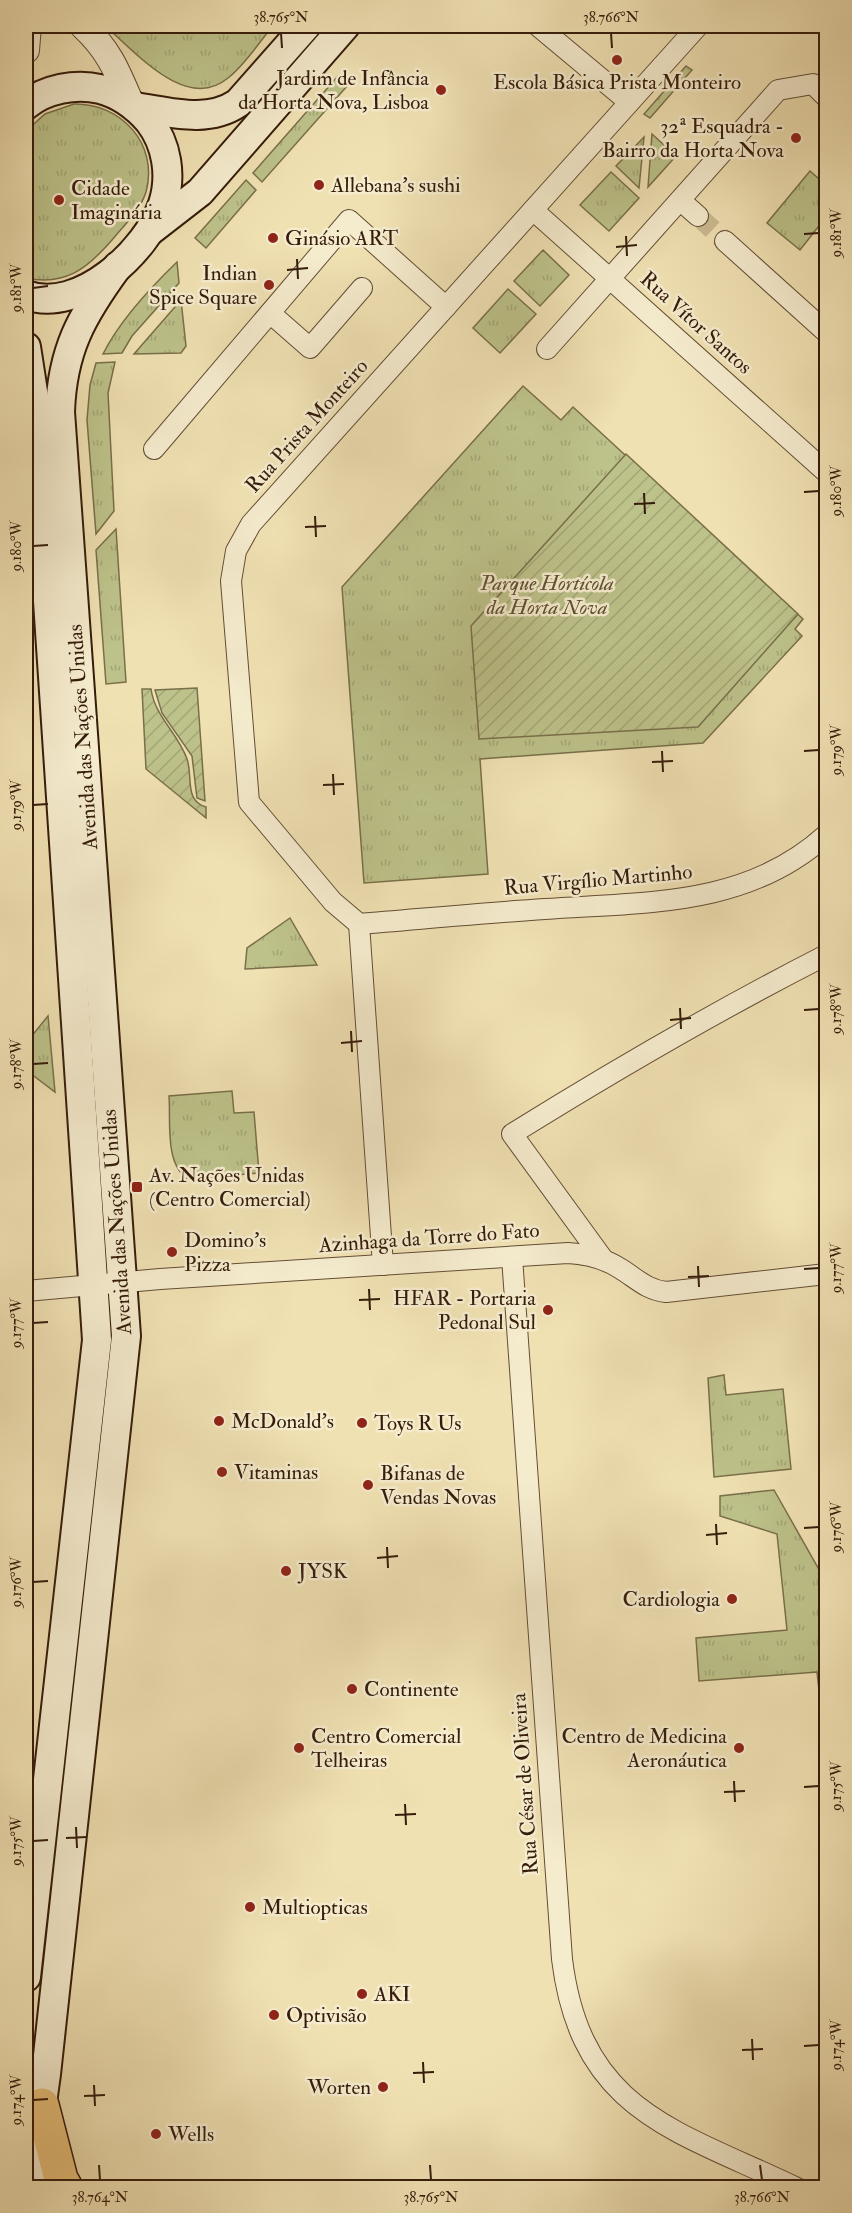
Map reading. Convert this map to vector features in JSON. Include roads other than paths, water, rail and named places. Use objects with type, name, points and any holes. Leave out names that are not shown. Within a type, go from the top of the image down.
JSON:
[{"type":"highway","points":[[42,2105],[60,2179],[66,2187]]},
{"type":"main road","points":[[133,106],[208,116],[229,109],[245,96],[306,26]]},
{"type":"main road","points":[[26,295],[44,298],[74,294],[97,283],[118,266],[147,233],[200,192],[345,26]]},
{"type":"main road","points":[[26,105],[44,95],[76,87],[108,91],[133,106],[154,127],[166,156],[166,188],[163,203],[147,233]]},
{"type":"main road","name":"Avenida das Nações Unidas","points":[[30,2187],[42,2105],[126,1336],[60,412],[64,370],[77,331],[87,308],[118,266]]},
{"type":"main road","name":"Avenida das Nações Unidas","points":[[26,346],[35,405],[97,1340],[26,1977]]},
{"type":"street","points":[[26,50],[28,26]]},
{"type":"street","points":[[83,26],[102,44],[110,56],[133,106]]},
{"type":"street","points":[[538,26],[629,102]]},
{"type":"street","name":"Rua Prista Monteiro","points":[[359,924],[333,902],[249,802],[231,571],[240,542],[251,524],[698,26]]},
{"type":"street","points":[[547,349],[611,280],[778,90],[813,84],[826,97]]},
{"type":"street","points":[[681,201],[698,216]]},
{"type":"street","name":"Rua Vítor Santos","points":[[533,210],[826,472]]},
{"type":"street","points":[[154,449],[349,220],[446,307]]},
{"type":"street","points":[[725,241],[826,332]]},
{"type":"street","points":[[270,313],[310,348],[362,288]]},
{"type":"street","name":"Rua Virgílio Martinho","points":[[359,924],[692,899],[748,882],[793,860],[826,835]]},
{"type":"street","points":[[359,924],[383,1265]]},
{"type":"street","points":[[603,1259],[512,1134],[650,1049],[726,1006],[826,955]]},
{"type":"street","name":"Azinhaga da Torre do Fato","points":[[26,1291],[122,1282],[568,1253],[585,1254],[603,1259],[647,1288],[666,1292],[826,1274]]},
{"type":"street","name":"Rua César de Oliveira","points":[[512,1257],[562,1959],[570,2005],[588,2048],[607,2076],[630,2102],[668,2128],[797,2187]]},
{"type":"tunnel","points":[[698,216],[725,241]]},
{"type":"place","name":"Escola Básica Prista Monteiro","points":[[617,60]]},
{"type":"place","name":"Jardim de Infância da Horta Nova, Lisboa","points":[[441,90]]},
{"type":"place","name":"32ª Esquadra - Bairro da Horta Nova","points":[[796,138]]},
{"type":"place","name":"Allebana's sushi","points":[[319,185]]},
{"type":"place","name":"Cidade Imaginária","points":[[59,200]]},
{"type":"place","name":"Ginásio ART","points":[[273,238]]},
{"type":"place","name":"Indian Spice Square","points":[[269,285]]},
{"type":"place","name":"Av. Nações Unidas (Centro Comercial)","points":[[137,1187]]},
{"type":"place","name":"Domino's Pizza","points":[[172,1252]]},
{"type":"place","name":"HFAR - Portaria Pedonal Sul","points":[[548,1310]]},
{"type":"place","name":"McDonald's","points":[[219,1421]]},
{"type":"place","name":"Toys R Us","points":[[362,1423]]},
{"type":"place","name":"Vitaminas","points":[[222,1472]]},
{"type":"place","name":"Bifanas de Vendas Novas","points":[[368,1485]]},
{"type":"place","name":"JYSK","points":[[286,1571]]},
{"type":"place","name":"Cardiologia","points":[[732,1599]]},
{"type":"place","name":"Continente","points":[[352,1689]]},
{"type":"place","name":"Centro Comercial Telheiras","points":[[299,1748]]},
{"type":"place","name":"Centro de Medicina Aeronáutica","points":[[739,1748]]},
{"type":"place","name":"Multiopticas","points":[[250,1907]]},
{"type":"place","name":"AKI","points":[[362,1994]]},
{"type":"place","name":"Optivisão","points":[[274,2015]]},
{"type":"place","name":"Worten","points":[[383,2087]]},
{"type":"place","name":"Wells","points":[[156,2134]]},
{"type":"park label","name":"Parque Hortícola da Horta Nova","points":[[547,595]]}]
